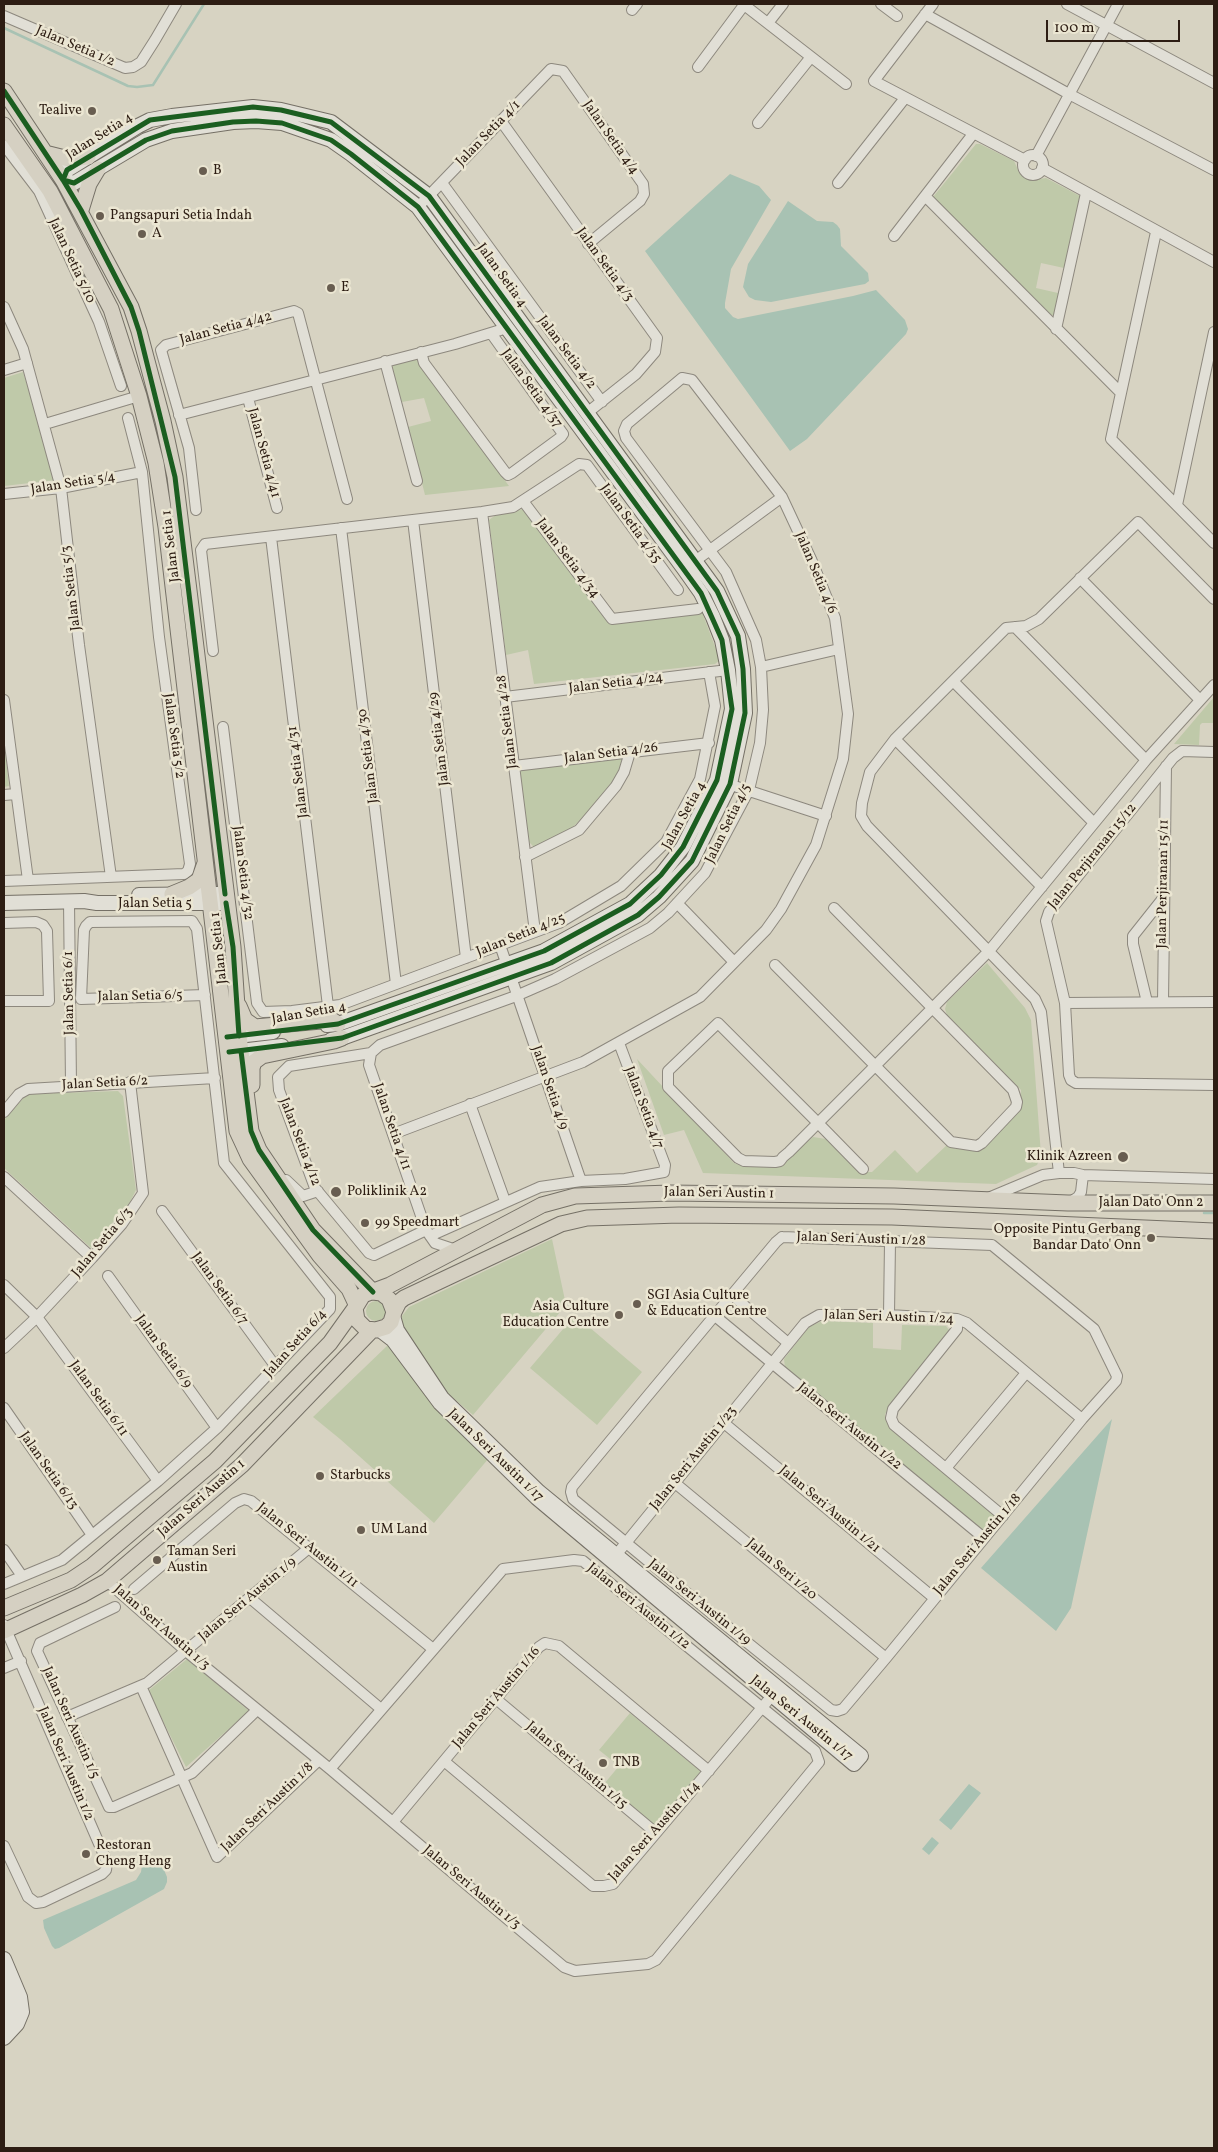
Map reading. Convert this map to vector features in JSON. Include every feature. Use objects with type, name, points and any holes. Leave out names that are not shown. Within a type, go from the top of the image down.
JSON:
[{"type":"main road","name":"Jalan Setia 1","points":[[4,91],[81,210],[132,307],[163,421],[175,477],[234,1044],[251,1131],[265,1159],[313,1230],[373,1292]]},
{"type":"main road","name":"Jalan Setia 1","points":[[5,126],[50,191],[111,309],[139,396],[156,463],[166,527],[206,860],[233,947],[237,1131],[250,1159],[320,1256],[349,1289],[356,1306]]},
{"type":"main road","points":[[5,126],[29,147],[52,175],[63,180],[65,197],[88,264]]},
{"type":"main road","points":[[45,153],[69,159],[88,157]]},
{"type":"main road","points":[[81,210],[89,184],[98,169]]},
{"type":"main road","points":[[139,396],[146,391],[150,382],[146,359]]},
{"type":"main road","points":[[139,396],[155,406],[163,421]]},
{"type":"main road","points":[[172,894],[189,887],[199,880],[206,860]]},
{"type":"main road","points":[[233,947],[240,1010],[245,1020],[256,1027],[332,1020],[340,1031],[334,1042],[262,1056],[254,1062],[252,1068],[251,1131]]},
{"type":"main road","name":"Jalan Seri Austin 1","points":[[373,1292],[390,1285],[542,1205],[575,1196],[671,1193],[894,1196],[1087,1203]]},
{"type":"main road","points":[[1087,1203],[1088,1227]]},
{"type":"main road","name":"Jalan Dato' Onn 2","points":[[1087,1203],[1214,1203]]},
{"type":"main road","name":"Jalan Seri Austin 1","points":[[393,1314],[399,1302],[411,1295],[561,1224],[587,1218],[679,1215],[892,1217],[1088,1227]]},
{"type":"main road","name":"Jalan Dato' Onn 2","points":[[1088,1227],[1214,1231]]},
{"type":"main road","points":[[373,1292],[381,1293],[389,1299],[393,1314],[391,1322],[376,1330],[361,1325],[355,1315],[356,1306],[363,1295],[373,1292]]},
{"type":"main road","name":"Jalan Seri Austin 1","points":[[4,1608],[71,1580],[92,1566],[215,1461],[330,1343],[356,1306]]},
{"type":"main road","name":"Jalan Seri Austin 1","points":[[4,1629],[82,1595],[107,1581],[242,1465],[376,1330]]},
{"type":"street","name":"Jalan Setia 1/2","points":[[4,16],[124,68],[133,67],[140,62],[155,40],[174,4]]},
{"type":"street","points":[[698,67],[744,4],[846,84]]},
{"type":"street","points":[[768,23],[782,4]]},
{"type":"street","points":[[881,4],[897,16]]},
{"type":"street","points":[[933,4],[874,81],[1024,160]]},
{"type":"street","points":[[1067,4],[1214,82]]},
{"type":"street","points":[[1036,156],[1118,4]]},
{"type":"street","points":[[925,14],[1069,94],[1214,170]]},
{"type":"street","points":[[758,123],[811,57]]},
{"type":"street","name":"Jalan Setia 4/1","points":[[418,207],[551,69],[562,70]]},
{"type":"street","name":"Jalan Setia 4/4","points":[[562,70],[643,184],[644,194],[640,201],[588,244]]},
{"type":"street","points":[[838,183],[905,98]]},
{"type":"street","name":"Jalan Setia 4","points":[[234,1044],[340,1031],[508,971],[630,904],[661,875],[683,847],[724,782],[745,713],[743,668],[738,636],[717,591],[690,565],[507,328],[418,207],[378,174],[331,140],[282,123],[256,120],[172,131],[146,140],[74,183],[63,180],[67,170],[150,120],[253,107],[281,110],[331,122],[429,196],[587,413],[690,565],[722,640],[728,670],[732,709],[724,782]]},
{"type":"street","name":"Jalan Setia 4/3","points":[[501,121],[657,338],[655,352],[636,374],[587,413]]},
{"type":"street","points":[[894,236],[973,134]]},
{"type":"street","name":"Jalan Setia 5/10","points":[[4,145],[39,191],[99,322],[121,386]]},
{"type":"street","points":[[1028,156],[1036,156],[1042,160],[1042,168],[1038,174],[1030,174],[1024,169],[1024,160],[1028,156]]},
{"type":"street","points":[[1042,168],[1214,262]]},
{"type":"street","name":"Jalan Setia 4/2","points":[[442,183],[602,402]]},
{"type":"street","points":[[1056,329],[1086,193]]},
{"type":"street","points":[[925,196],[1121,393]]},
{"type":"street","points":[[1156,232],[1111,439],[1214,543]]},
{"type":"street","name":"Jalan Setia 5/3","points":[[4,307],[23,349],[61,488],[79,646],[111,876]]},
{"type":"street","name":"Jalan Setia 4/42","points":[[196,510],[188,448],[161,354],[163,347],[294,311],[298,313],[314,379]]},
{"type":"street","points":[[179,414],[248,398],[507,328]]},
{"type":"street","points":[[1177,505],[1214,332]]},
{"type":"street","name":"Jalan Setia 4/37","points":[[421,352],[424,363],[505,472],[508,474],[512,473],[561,438],[563,434],[491,333]]},
{"type":"street","points":[[385,361],[418,481]]},
{"type":"street","points":[[4,370],[27,363]]},
{"type":"street","name":"Jalan Setia 4/6","points":[[393,1134],[584,1062],[700,997],[766,930],[781,909],[816,845],[826,816],[843,759],[848,714],[835,618],[811,559],[782,497],[692,380],[688,378],[682,378],[640,413],[627,424],[624,432]]},
{"type":"street","points":[[314,379],[347,499]]},
{"type":"street","points":[[45,424],[139,396]]},
{"type":"street","name":"Jalan Setia 4/41","points":[[248,398],[277,508]]},
{"type":"street","name":"Jalan Setia 5/2","points":[[4,881],[184,874],[188,871],[190,864],[159,643],[142,472],[128,418]]},
{"type":"street","name":"Jalan Setia 4/5","points":[[371,1053],[380,1045],[516,996],[555,979],[650,928],[705,873],[749,790],[760,743],[763,710],[761,668],[756,640],[726,572],[626,438],[624,432]]},
{"type":"street","name":"Jalan Setia 4/35","points":[[524,501],[579,464],[587,465],[678,590]]},
{"type":"street","name":"Jalan Setia 5/4","points":[[4,494],[61,488],[142,472]]},
{"type":"street","points":[[690,565],[782,497]]},
{"type":"street","points":[[213,651],[202,546],[206,544],[482,512],[513,507],[524,501]]},
{"type":"street","name":"Jalan Setia 4/34","points":[[524,501],[609,617],[615,619],[698,609]]},
{"type":"street","name":"Jalan Setia 4/28","points":[[482,512],[535,932]]},
{"type":"street","name":"Jalan Setia 4/29","points":[[413,520],[466,958]]},
{"type":"street","points":[[1059,1173],[1041,1012],[1034,999],[867,826],[861,816],[862,803],[870,772],[895,739],[1006,628],[1026,626],[1039,619],[1138,522],[1214,599]]},
{"type":"street","name":"Jalan Setia 4/30","points":[[341,528],[396,984]]},
{"type":"street","name":"Jalan Setia 4/31","points":[[271,537],[328,1006]]},
{"type":"street","points":[[1080,578],[1200,700]]},
{"type":"street","points":[[1015,627],[1146,760]]},
{"type":"street","points":[[761,668],[839,650]]},
{"type":"street","name":"Jalan Setia 4/24","points":[[505,697],[728,670]]},
{"type":"street","name":"Jalan Setia 4/25","points":[[268,1013],[340,1004],[396,984],[559,923],[621,886],[666,842],[700,779],[715,706],[709,672]]},
{"type":"street","points":[[953,681],[1094,823]]},
{"type":"street","points":[[863,1169],[818,1123],[718,1023],[668,1071],[668,1087],[738,1158],[744,1161],[775,1162],[780,1160],[818,1123],[933,1008],[989,951],[1146,760],[1214,685]]},
{"type":"street","points":[[4,700],[28,880]]},
{"type":"street","name":"Jalan Setia 4/32","points":[[223,727],[247,909],[257,1003],[263,1012],[268,1013]]},
{"type":"street","points":[[895,739],[1042,887]]},
{"type":"street","name":"Jalan Setia 4/26","points":[[514,766],[708,743]]},
{"type":"street","points":[[1166,766],[1182,751],[1214,752]]},
{"type":"street","points":[[526,857],[579,830],[616,786],[624,772],[630,752]]},
{"type":"street","name":"Jalan Perjiranan 15/11","points":[[1163,1002],[1166,766]]},
{"type":"street","name":"Jalan Perjiranan 15/12","points":[[1166,766],[1046,916],[1046,926],[1064,1003],[1072,1079],[1214,1084]]},
{"type":"street","points":[[724,782],[826,816]]},
{"type":"street","points":[[4,795],[16,794]]},
{"type":"street","name":"Jalan Setia 5","points":[[84,901],[96,896],[172,894],[218,899]]},
{"type":"street","points":[[1147,1002],[1133,944],[1133,936],[1164,896]]},
{"type":"street","name":"Jalan Setia 5","points":[[4,903],[84,901],[97,903],[218,899]]},
{"type":"street","name":"Jalan Setia 6/1","points":[[69,901],[71,1085]]},
{"type":"street","points":[[677,903],[734,962]]},
{"type":"street","points":[[775,965],[951,1142],[977,1146],[982,1143],[1016,1107],[1016,1095],[834,908]]},
{"type":"street","name":"Jalan Setia 6/5","points":[[194,924],[192,921],[90,922],[84,930],[81,999],[205,996]]},
{"type":"street","points":[[4,923],[36,922],[43,925],[47,931],[49,1001],[4,1001]]},
{"type":"street","name":"Jalan Setia 6/4","points":[[4,1584],[62,1560],[158,1481],[217,1428],[330,1309],[330,1297],[224,1163],[197,929],[194,924]]},
{"type":"street","name":"Jalan Setia 4/9","points":[[500,945],[516,996],[582,1181]]},
{"type":"street","points":[[1064,1003],[1214,1002]]},
{"type":"street","name":"Jalan Setia 4/7","points":[[582,1181],[625,1179],[664,1172],[665,1166],[619,1044]]},
{"type":"street","name":"Jalan Setia 4/11","points":[[371,1053],[369,1065],[431,1236]]},
{"type":"street","name":"Jalan Setia 4/12","points":[[371,1053],[289,1066],[278,1077],[279,1090],[315,1188],[371,1255],[431,1236]]},
{"type":"street","name":"Jalan Setia 6/2","points":[[4,1112],[19,1094],[28,1089],[215,1078]]},
{"type":"street","name":"Jalan Setia 6/3","points":[[4,1348],[38,1317],[92,1258],[122,1224],[143,1193],[130,1082]]},
{"type":"street","points":[[470,1104],[505,1201]]},
{"type":"street","points":[[265,1159],[272,1162],[298,1193],[307,1196],[318,1191]]},
{"type":"street","points":[[983,1200],[1043,1175],[1059,1173],[1214,1180]]},
{"type":"street","points":[[1068,1203],[1078,1197],[1081,1192],[1083,1175]]},
{"type":"street","points":[[4,1177],[92,1258]]},
{"type":"street","points":[[431,1236],[469,1220],[505,1201],[540,1187],[582,1181]]},
{"type":"street","name":"Jalan Setia 6/7","points":[[162,1211],[276,1367]]},
{"type":"street","points":[[431,1236],[456,1250]]},
{"type":"street","name":"Jalan Seri Austin 1/28","points":[[572,1487],[782,1237],[992,1245],[1094,1329],[1117,1376]]},
{"type":"street","points":[[889,1315],[890,1242]]},
{"type":"street","name":"Jalan Setia 6/9","points":[[108,1276],[217,1428]]},
{"type":"street","name":"Jalan Setia 6/11","points":[[4,1285],[38,1317],[158,1481]]},
{"type":"street","points":[[732,1295],[788,1343]]},
{"type":"street","name":"Jalan Seri Austin 1/17","points":[[393,1314],[397,1330],[442,1398],[539,1492],[614,1558],[775,1692],[854,1764],[861,1756],[775,1692]]},
{"type":"street","name":"Jalan Seri Austin 1/24","points":[[772,1363],[805,1323],[819,1315],[889,1315],[957,1319],[967,1323],[1082,1419]]},
{"type":"street","name":"Jalan Seri Austin 1/22","points":[[715,1316],[984,1538]]},
{"type":"street","points":[[957,1319],[957,1328],[892,1409],[891,1418],[894,1425],[1003,1516]]},
{"type":"street","name":"Jalan Seri Austin 1/17","points":[[376,1330],[393,1340],[427,1386],[453,1416],[537,1498],[614,1558]]},
{"type":"street","name":"Jalan Seri Austin 1/23","points":[[614,1558],[622,1540],[675,1483],[772,1363]]},
{"type":"street","points":[[946,1468],[1026,1373]]},
{"type":"street","name":"Jalan Seri Austin 1/18","points":[[837,1711],[843,1710],[1082,1419],[1116,1381],[1117,1376]]},
{"type":"street","name":"Jalan Setia 6/13","points":[[4,1408],[92,1535]]},
{"type":"street","name":"Jalan Seri Austin 1/21","points":[[724,1423],[934,1598]]},
{"type":"street","name":"Jalan Seri 1/20","points":[[675,1483],[886,1658]]},
{"type":"street","name":"Jalan Seri Austin 1/19","points":[[572,1487],[573,1499],[831,1710],[837,1711]]},
{"type":"street","name":"Jalan Seri Austin 1/11","points":[[134,1589],[235,1503],[244,1499],[251,1501],[433,1649]]},
{"type":"street","name":"Jalan Seri Austin 1/9","points":[[68,1717],[141,1686],[187,1652],[309,1548]]},
{"type":"street","points":[[4,1550],[22,1576]]},
{"type":"street","name":"Jalan Seri Austin 1/12","points":[[330,1769],[503,1569],[574,1560],[583,1561],[814,1751],[818,1758]]},
{"type":"street","name":"Jalan Seri Austin 1/3","points":[[107,1581],[187,1652],[330,1769],[564,1967],[575,1971],[648,1964],[656,1960],[818,1766],[818,1758]]},
{"type":"street","points":[[250,1598],[381,1709]]},
{"type":"street","name":"Jalan Seri Austin 1/5","points":[[115,1607],[40,1643],[37,1651],[108,1807],[114,1807],[182,1777]]},
{"type":"street","name":"Jalan Seri Austin 1/2","points":[[4,1629],[21,1661],[107,1862],[106,1870],[102,1874],[43,1902],[36,1903],[28,1897],[8,1865]]},
{"type":"street","name":"Jalan Seri Austin 1/16","points":[[393,1822],[539,1647],[545,1644],[552,1643],[559,1646],[708,1771]]},
{"type":"street","points":[[4,1668],[21,1661]]},
{"type":"street","points":[[141,1686],[182,1777],[192,1773],[257,1710]]},
{"type":"street","name":"Jalan Seri Austin 1/14","points":[[444,1761],[593,1886],[613,1884],[775,1692]]},
{"type":"street","name":"Jalan Seri Austin 1/15","points":[[496,1699],[656,1833]]},
{"type":"street","name":"Jalan Seri Austin 1/8","points":[[182,1777],[216,1857],[318,1760]]},
{"type":"street","points":[[4,1846],[8,1865]]},
{"type":"street","points":[[4,1959],[20,1997],[22,2012],[17,2024],[4,2038]]},
{"type":"street","points":[[4,1985],[10,1999],[11,2011],[7,2025],[4,2028]]},
{"type":"shaded area","points":[[976,144],[980,144],[1014,161],[1020,174],[1026,178],[1032,180],[1046,178],[1080,196],[1081,199],[1064,268],[1041,263],[1036,288],[1058,293],[1055,314],[1053,315],[1050,315],[933,197]]},
{"type":"shaded area","points":[[730,174],[759,186],[771,200],[731,269],[725,308],[733,317],[738,319],[876,290],[905,320],[908,329],[906,334],[807,439],[790,451],[645,251]]},
{"type":"shaded area","points":[[788,201],[817,221],[833,222],[837,225],[840,229],[841,246],[868,273],[869,281],[865,284],[771,302],[755,300],[749,297],[743,287],[748,264]]},
{"type":"shaded area","points":[[414,358],[509,486],[425,495],[408,427],[431,421],[424,398],[402,402],[392,370],[393,365]]},
{"type":"shaded area","points":[[23,372],[56,480],[4,486],[4,378]]},
{"type":"shaded area","points":[[523,509],[615,623],[702,612],[720,660],[715,664],[534,684],[528,650],[506,655],[489,520],[497,514]]},
{"type":"shaded area","points":[[1214,697],[1214,723],[1202,723],[1200,725],[1199,745],[1174,744]]},
{"type":"shaded area","points":[[4,741],[9,786],[4,787]]},
{"type":"shaded area","points":[[622,756],[621,767],[604,796],[573,827],[535,848],[528,841],[519,771]]},
{"type":"shaded area","points":[[987,963],[1025,1008],[1031,1020],[1041,1155],[1037,1165],[996,1184],[703,1173],[684,1130],[664,1135],[637,1059],[734,1163],[743,1166],[779,1166],[813,1137],[826,1139],[860,1172],[872,1172],[895,1150],[917,1173],[947,1145],[956,1149],[983,1148],[1020,1111],[1021,1090],[947,1015],[945,1009],[947,1002]]},
{"type":"shaded area","points":[[118,1091],[123,1096],[136,1190],[130,1202],[91,1248],[4,1168],[4,1120],[27,1094]]},
{"type":"shaded area","points":[[552,1239],[566,1305],[473,1415],[437,1384],[402,1327],[402,1316],[409,1307]]},
{"type":"shaded area","points":[[372,1301],[380,1301],[386,1307],[386,1315],[380,1321],[372,1321],[366,1315],[366,1307]]},
{"type":"shaded area","points":[[575,1315],[642,1372],[597,1425],[530,1368]]},
{"type":"shaded area","points":[[822,1321],[873,1323],[873,1348],[901,1350],[902,1325],[946,1326],[949,1330],[885,1414],[886,1420],[890,1428],[997,1516],[984,1531],[785,1368],[784,1359],[809,1327]]},
{"type":"shaded area","points":[[388,1345],[434,1406],[489,1458],[434,1523],[313,1417]]},
{"type":"shaded area","points":[[1112,1419],[1071,1608],[1056,1631],[981,1568]]},
{"type":"shaded area","points":[[187,1659],[249,1711],[186,1767],[148,1691]]},
{"type":"shaded area","points":[[630,1713],[705,1775],[659,1830],[604,1784],[619,1766],[599,1750]]},
{"type":"shaded area","points":[[969,1784],[981,1793],[951,1830],[939,1820]]},
{"type":"shaded area","points":[[932,1837],[939,1843],[929,1855],[922,1849]]},
{"type":"shaded area","points":[[154,1859],[162,1865],[167,1877],[164,1889],[59,1948],[55,1949],[52,1946],[44,1928],[43,1920],[136,1880],[141,1872],[142,1865]]},
{"type":"waterway","points":[[4,28],[128,86],[137,87],[153,85],[204,4]]},
{"type":"waterway","points":[[1204,1213],[1214,1213]]},
{"type":"cycle path","points":[[4,91],[81,210],[131,307],[139,331],[175,477],[225,894]]},
{"type":"cycle path","points":[[63,180],[67,170],[150,120],[253,107],[281,110],[331,122],[429,196],[717,591],[738,636],[743,669],[745,713],[730,784],[692,861],[659,897],[638,915],[551,963],[342,1038],[229,1052]]},
{"type":"cycle path","points":[[63,180],[74,183],[146,140],[172,131],[233,122],[256,121],[282,123],[331,140],[418,207],[701,593],[722,640],[732,709],[717,780],[683,847],[661,875],[630,904],[544,951],[338,1024],[227,1037]]},
{"type":"cycle path","points":[[226,903],[233,947],[239,1036]]},
{"type":"cycle path","points":[[241,1051],[251,1131],[259,1150],[313,1230],[373,1292]]},
{"type":"place","name":"Tealive","points":[[92,111]]},
{"type":"place","name":"B","points":[[203,171]]},
{"type":"place","name":"Pangsapuri Setia Indah","points":[[100,216]]},
{"type":"place","name":"A","points":[[142,234]]},
{"type":"place","name":"E","points":[[331,288]]},
{"type":"place","name":"Klinik Azreen","points":[[1123,1157]]},
{"type":"place","name":"Poliklinik A2","points":[[336,1192]]},
{"type":"place","name":"99 Speedmart","points":[[365,1223]]},
{"type":"place","name":"Opposite Pintu Gerbang Bandar Dato' Onn","points":[[1151,1238]]},
{"type":"place","name":"SGI Asia Culture & Education Centre","points":[[637,1304]]},
{"type":"place","name":"Asia Culture Education Centre","points":[[619,1315]]},
{"type":"place","name":"Starbucks","points":[[320,1476]]},
{"type":"place","name":"UM Land","points":[[361,1530]]},
{"type":"place","name":"Taman Seri Austin","points":[[157,1560]]},
{"type":"place","name":"TNB","points":[[603,1763]]},
{"type":"place","name":"Restoran Cheng Heng","points":[[86,1854]]}]
